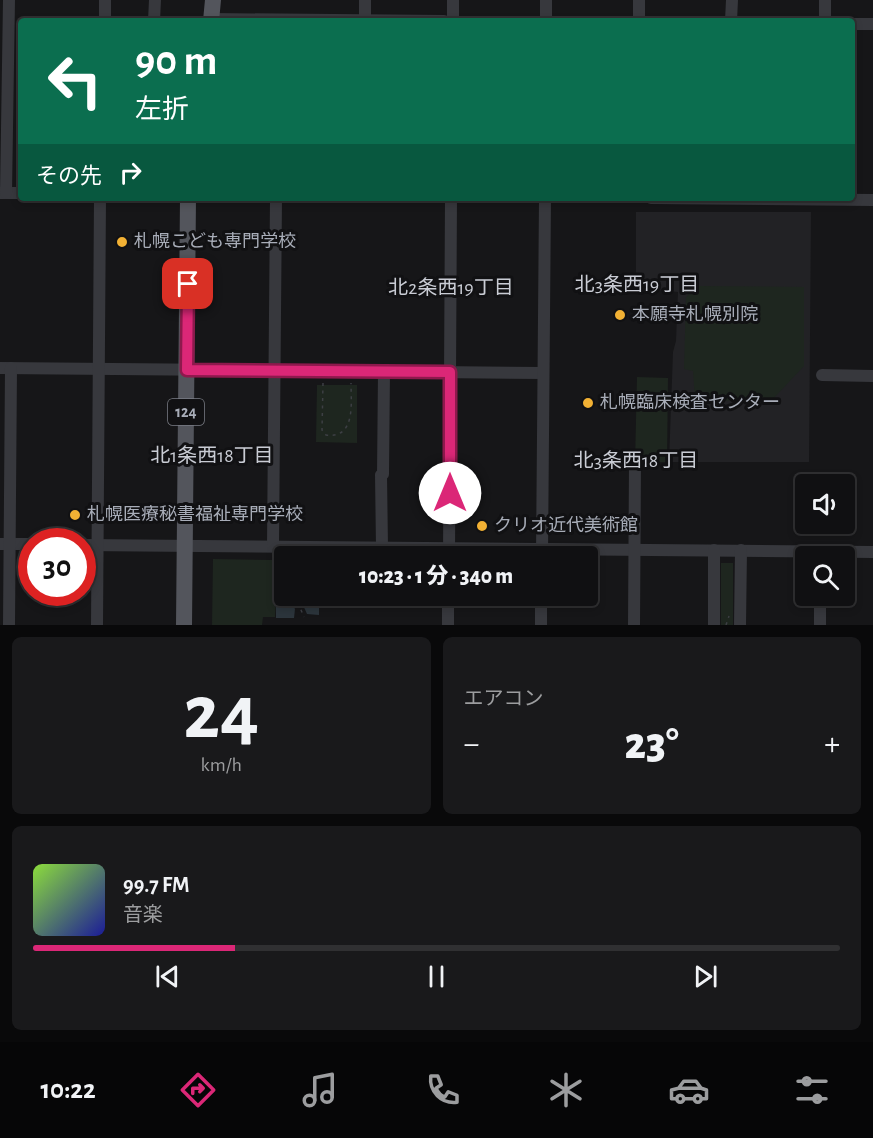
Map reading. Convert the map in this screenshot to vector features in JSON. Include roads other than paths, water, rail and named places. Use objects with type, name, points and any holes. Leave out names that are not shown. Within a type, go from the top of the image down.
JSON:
[{"type":"main road","points":[[211,18],[213,0]]},
{"type":"main road","name":"124","points":[[184,625],[188,201]]},
{"type":"street","points":[[3,193],[10,34],[9,0]]},
{"type":"street","points":[[105,0],[105,18]]},
{"type":"street","points":[[154,18],[155,0]]},
{"type":"street","points":[[365,0],[365,18]]},
{"type":"street","points":[[453,0],[453,18]]},
{"type":"street","points":[[546,0],[546,18]]},
{"type":"street","points":[[639,0],[639,18]]},
{"type":"street","points":[[731,18],[732,0]]},
{"type":"street","points":[[825,0],[825,18]]},
{"type":"street","points":[[855,24],[873,24]]},
{"type":"street","points":[[855,200],[873,200]]},
{"type":"street","points":[[97,625],[100,201]]},
{"type":"street","points":[[275,546],[276,201]]},
{"type":"street","points":[[449,546],[451,201]]},
{"type":"street","points":[[542,546],[544,201]]},
{"type":"street","points":[[9,625],[5,544],[6,368],[543,373]]},
{"type":"street","points":[[382,546],[381,475],[383,474],[384,372]]},
{"type":"street","points":[[822,375],[873,376]]},
{"type":"street","points":[[634,625],[635,463]]},
{"type":"street","points":[[98,545],[185,545],[274,551]]},
{"type":"street","points":[[714,550],[714,625]]},
{"type":"street","points":[[598,551],[741,550],[795,553]]},
{"type":"street","points":[[740,625],[741,550]]},
{"type":"street","points":[[855,553],[873,552]]},
{"type":"street","points":[[448,606],[448,625]]},
{"type":"street","points":[[541,625],[542,606]]},
{"type":"street","points":[[820,606],[820,625]]},
{"type":"place","name":"札幌こども専門学校","points":[[122,242]]},
{"type":"place","name":"本願寺札幌別院","points":[[620,315]]},
{"type":"place","name":"札幌臨床検査センター","points":[[588,403]]},
{"type":"place","name":"札幌医療秘書福祉専門学校","points":[[75,515]]},
{"type":"place","name":"クリオ近代美術館","points":[[482,526]]},
{"type":"district","name":"北3条西19丁目","points":[[637,285]]},
{"type":"district","name":"北2条西19丁目","points":[[451,288]]},
{"type":"district","name":"北1条西18丁目","points":[[212,456]]},
{"type":"district","name":"北3条西18丁目","points":[[636,461]]}]
